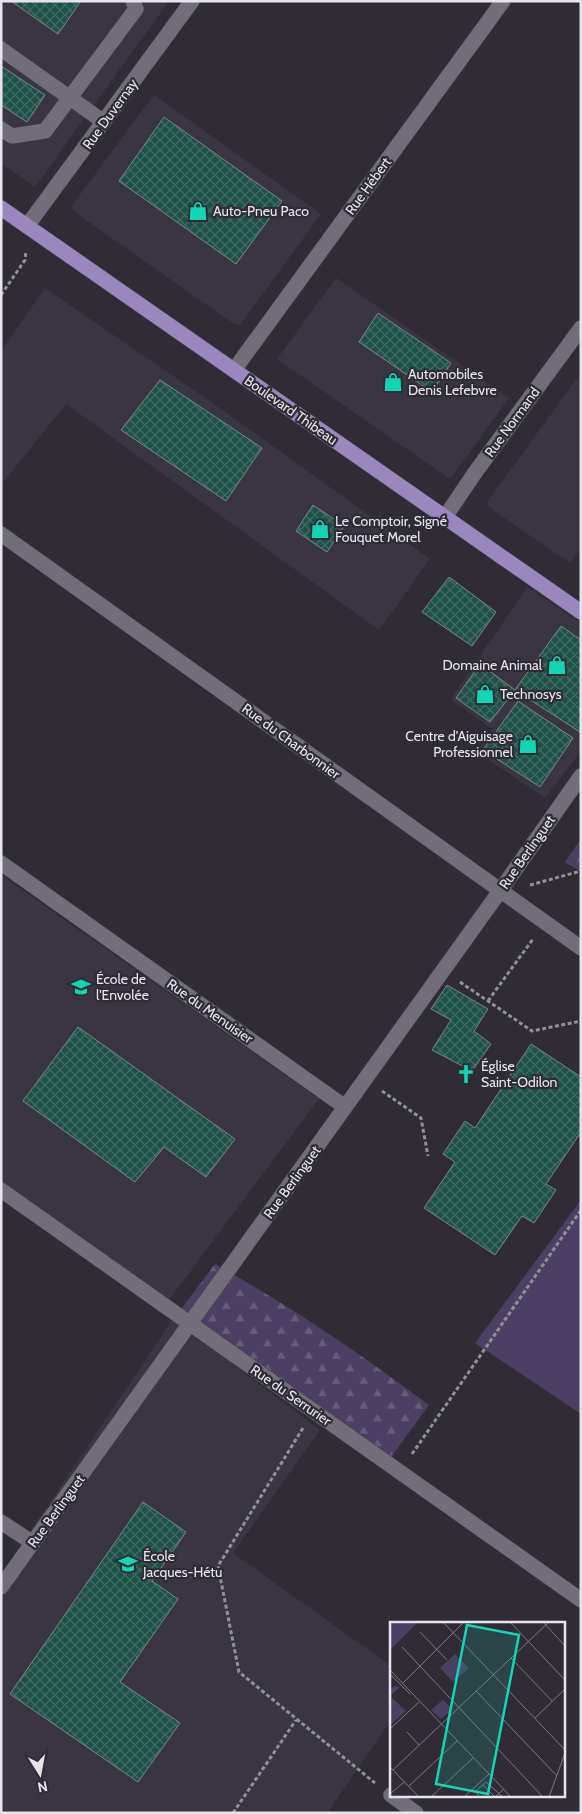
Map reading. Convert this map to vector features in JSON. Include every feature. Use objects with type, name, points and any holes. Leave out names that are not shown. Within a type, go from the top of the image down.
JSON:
[{"type":"main road","name":"Boulevard Thibeau","points":[[1,208],[581,612]]},
{"type":"street","points":[[1,129],[12,136],[45,131],[136,9],[133,1]]},
{"type":"street","name":"Rue Duvernay","points":[[27,226],[192,1]]},
{"type":"street","name":"Rue Hébert","points":[[234,370],[503,1]]},
{"type":"street","points":[[1,49],[104,122]]},
{"type":"street","name":"Rue Normand","points":[[445,517],[474,474],[581,328]]},
{"type":"street","name":"Rue du Charbonnier","points":[[1,534],[581,948]]},
{"type":"street","name":"Rue Berlinguet","points":[[1,1587],[581,776]]},
{"type":"street","name":"Rue du Menuisier","points":[[1,863],[345,1107]]},
{"type":"street","name":"Rue du Serrurier","points":[[1,1190],[581,1600]]},
{"type":"street","points":[[1,1522],[33,1543]]},
{"type":"street","points":[[392,1796],[416,1813]]},
{"type":"path","points":[[1,295],[25,260],[27,226]]},
{"type":"path","points":[[500,891],[543,882],[581,871]]},
{"type":"path","points":[[488,1001],[545,922]]},
{"type":"path","points":[[463,984],[532,1031],[580,1020]]},
{"type":"path","points":[[388,1095],[421,1118],[428,1156]]},
{"type":"path","points":[[419,1443],[581,1210]]},
{"type":"path","points":[[314,1411],[218,1566],[239,1672],[388,1793]]},
{"type":"path","points":[[233,1813],[296,1720]]},
{"type":"shaded area","points":[[1,1],[169,1],[35,187],[1,163]]},
{"type":"shaded area","points":[[154,95],[321,214],[240,325],[234,324],[76,213],[73,209],[73,204]]},
{"type":"shaded area","points":[[336,278],[509,398],[450,479],[277,359]]},
{"type":"shaded area","points":[[45,288],[217,406],[430,559],[379,630],[66,404],[1,485],[1,351]]},
{"type":"shaded area","points":[[581,373],[581,548],[570,563],[490,508],[487,502]]},
{"type":"shaded area","points":[[527,587],[581,623],[581,751],[545,798],[477,752],[492,729],[451,699]]},
{"type":"shaded area","name":"École de l'Envolée","points":[[1,875],[319,1099],[169,1300],[1,1181]]},
{"type":"shaded area","name":"École Jacques-Hétu","points":[[173,1319],[320,1430],[233,1553],[390,1665],[390,1721],[327,1813],[1,1813],[1,1575]]},
{"type":"green space","points":[[581,839],[581,872],[565,862]]},
{"type":"green space","points":[[581,1200],[581,1414],[475,1343]]},
{"type":"green space","points":[[215,1264],[270,1296],[324,1331],[429,1405],[389,1460],[181,1309]]},
{"type":"building","points":[[11,1],[81,1],[58,34]]},
{"type":"building","points":[[1,66],[45,95],[27,122],[1,105]]},
{"type":"building","points":[[164,117],[282,201],[236,264],[119,181]]},
{"type":"building","points":[[378,313],[451,363],[432,392],[359,342]]},
{"type":"building","points":[[160,380],[262,448],[226,501],[121,430]]},
{"type":"building","name":"Le Comptoir, Signé Fouquet Morel","points":[[313,505],[344,526],[327,552],[296,531]]},
{"type":"building","points":[[449,577],[496,612],[472,646],[422,612]]},
{"type":"building","name":"Domaine Animal","points":[[561,626],[581,640],[580,732],[515,690]]},
{"type":"building","name":"Technosys","points":[[480,664],[515,690],[490,722],[456,698]]},
{"type":"building","name":"Centre d'Aiguisage Professionnel","points":[[518,701],[573,738],[540,787],[483,750]]},
{"type":"building","points":[[447,985],[488,1009],[474,1031],[491,1044],[472,1071],[432,1050],[451,1020],[431,1009]]},
{"type":"building","points":[[78,1027],[235,1139],[206,1177],[164,1147],[135,1182],[23,1101]]},
{"type":"building","name":"Église Saint-Odilon","points":[[531,1044],[581,1077],[581,1132],[546,1184],[556,1190],[534,1223],[522,1216],[495,1255],[424,1208],[455,1162],[443,1154],[465,1121],[475,1128]]},
{"type":"building","name":"École Jacques-Hétu","points":[[143,1502],[186,1532],[152,1581],[178,1599],[120,1682],[180,1723],[138,1782],[10,1694]]},
{"type":"place","name":"Auto-Pneu Paco","points":[[198,211]]},
{"type":"place","name":"Automobiles Denis Lefebvre","points":[[393,382]]},
{"type":"place","name":"Le Comptoir, Signé Fouquet Morel","points":[[320,529]]},
{"type":"place","name":"Domaine Animal","points":[[557,665]]},
{"type":"place","name":"Technosys","points":[[485,694]]},
{"type":"place","name":"Centre d'Aiguisage Professionnel","points":[[528,744]]},
{"type":"place","name":"École de l'Envolée","points":[[81,987]]},
{"type":"place","name":"Église Saint-Odilon","points":[[466,1074]]},
{"type":"place","name":"École Jacques-Hétu","points":[[128,1564]]}]
